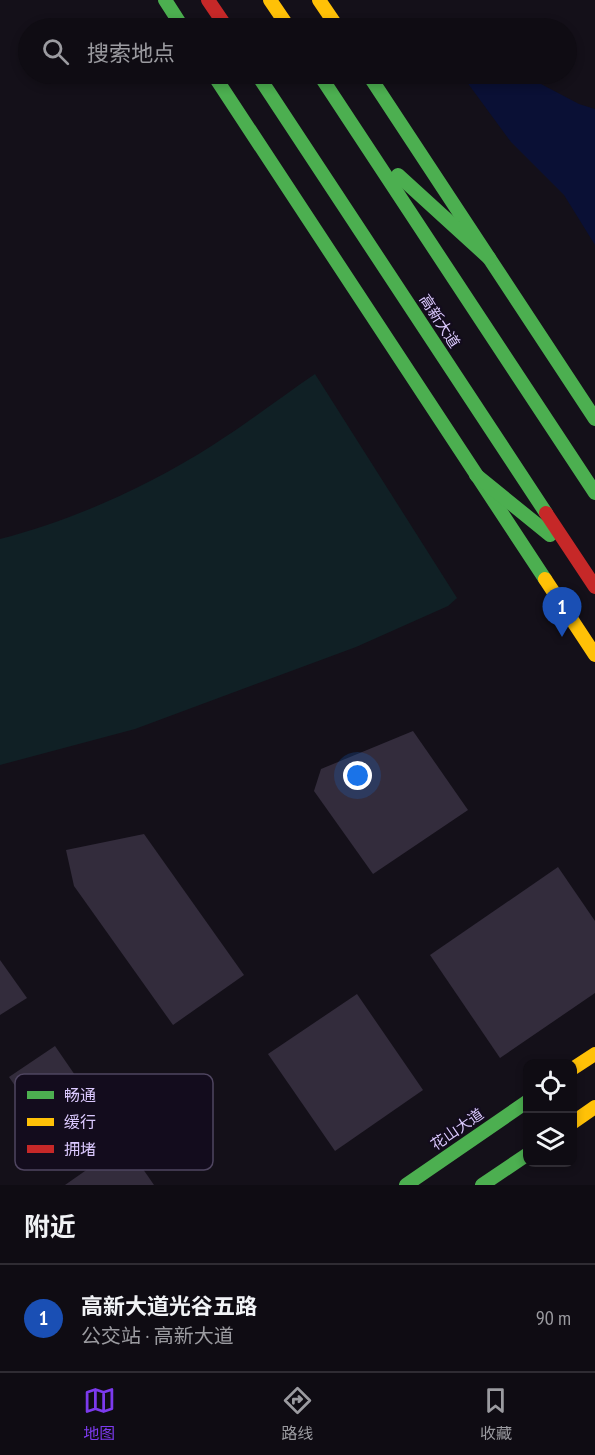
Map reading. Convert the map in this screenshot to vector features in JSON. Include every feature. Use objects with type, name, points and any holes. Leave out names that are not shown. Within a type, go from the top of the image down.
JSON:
[{"type":"main road","points":[[165,0],[177,18]]},
{"type":"main road","points":[[270,0],[282,18]]},
{"type":"main road","points":[[319,0],[331,18]]},
{"type":"main road","points":[[208,1],[220,18]]},
{"type":"main road","points":[[220,84],[595,655]]},
{"type":"main road","name":"高新大道","points":[[264,84],[595,587]]},
{"type":"main road","points":[[326,84],[595,493]]},
{"type":"main road","points":[[375,84],[595,418]]},
{"type":"main road","points":[[365,144],[489,258]]},
{"type":"main road","points":[[476,475],[573,554]]},
{"type":"main road","points":[[577,1067],[595,1054]]},
{"type":"main road","name":"花山大道","points":[[406,1185],[523,1104]]},
{"type":"main road","points":[[577,1120],[595,1107]]},
{"type":"main road","points":[[482,1185],[523,1157]]},
{"type":"shaded area","points":[[468,84],[541,84],[579,104],[595,109],[595,245],[564,195],[511,142]]},
{"type":"shaded area","points":[[315,374],[457,598],[448,606],[356,647],[135,729],[0,765],[0,539],[83,512],[137,488],[226,437]]},
{"type":"building","points":[[413,731],[468,810],[373,874],[314,791],[321,769]]},
{"type":"building","points":[[144,834],[244,975],[173,1025],[74,886],[66,850]]},
{"type":"building","points":[[558,867],[595,921],[595,993],[500,1058],[430,955]]},
{"type":"building","points":[[0,960],[27,998],[0,1015]]},
{"type":"building","points":[[357,994],[423,1090],[335,1151],[268,1054]]},
{"type":"building","points":[[55,1046],[74,1074],[15,1074],[15,1086],[9,1077]]},
{"type":"building","points":[[86,1170],[144,1170],[154,1185],[65,1185]]},
{"type":"traffic: fast","points":[[165,0],[177,18]]},
{"type":"traffic: fast","points":[[220,84],[545,579]]},
{"type":"traffic: fast","points":[[264,84],[546,513]]},
{"type":"traffic: fast","points":[[326,84],[595,493]]},
{"type":"traffic: fast","points":[[375,84],[595,419]]},
{"type":"traffic: fast","points":[[398,175],[489,258]]},
{"type":"traffic: fast","points":[[476,475],[550,535]]},
{"type":"traffic: fast","points":[[406,1185],[523,1104]]},
{"type":"traffic: fast","points":[[482,1185],[523,1157]]},
{"type":"traffic: slow","points":[[270,0],[282,18]]},
{"type":"traffic: slow","points":[[319,0],[331,18]]},
{"type":"traffic: slow","points":[[545,579],[595,655]]},
{"type":"traffic: slow","points":[[577,1066],[595,1054]]},
{"type":"traffic: slow","points":[[577,1120],[595,1107]]},
{"type":"traffic: jam","points":[[208,0],[220,18]]},
{"type":"traffic: jam","points":[[546,513],[595,587]]},
{"type":"place","name":"高新大道光谷五路","points":[[562,637]]}]
